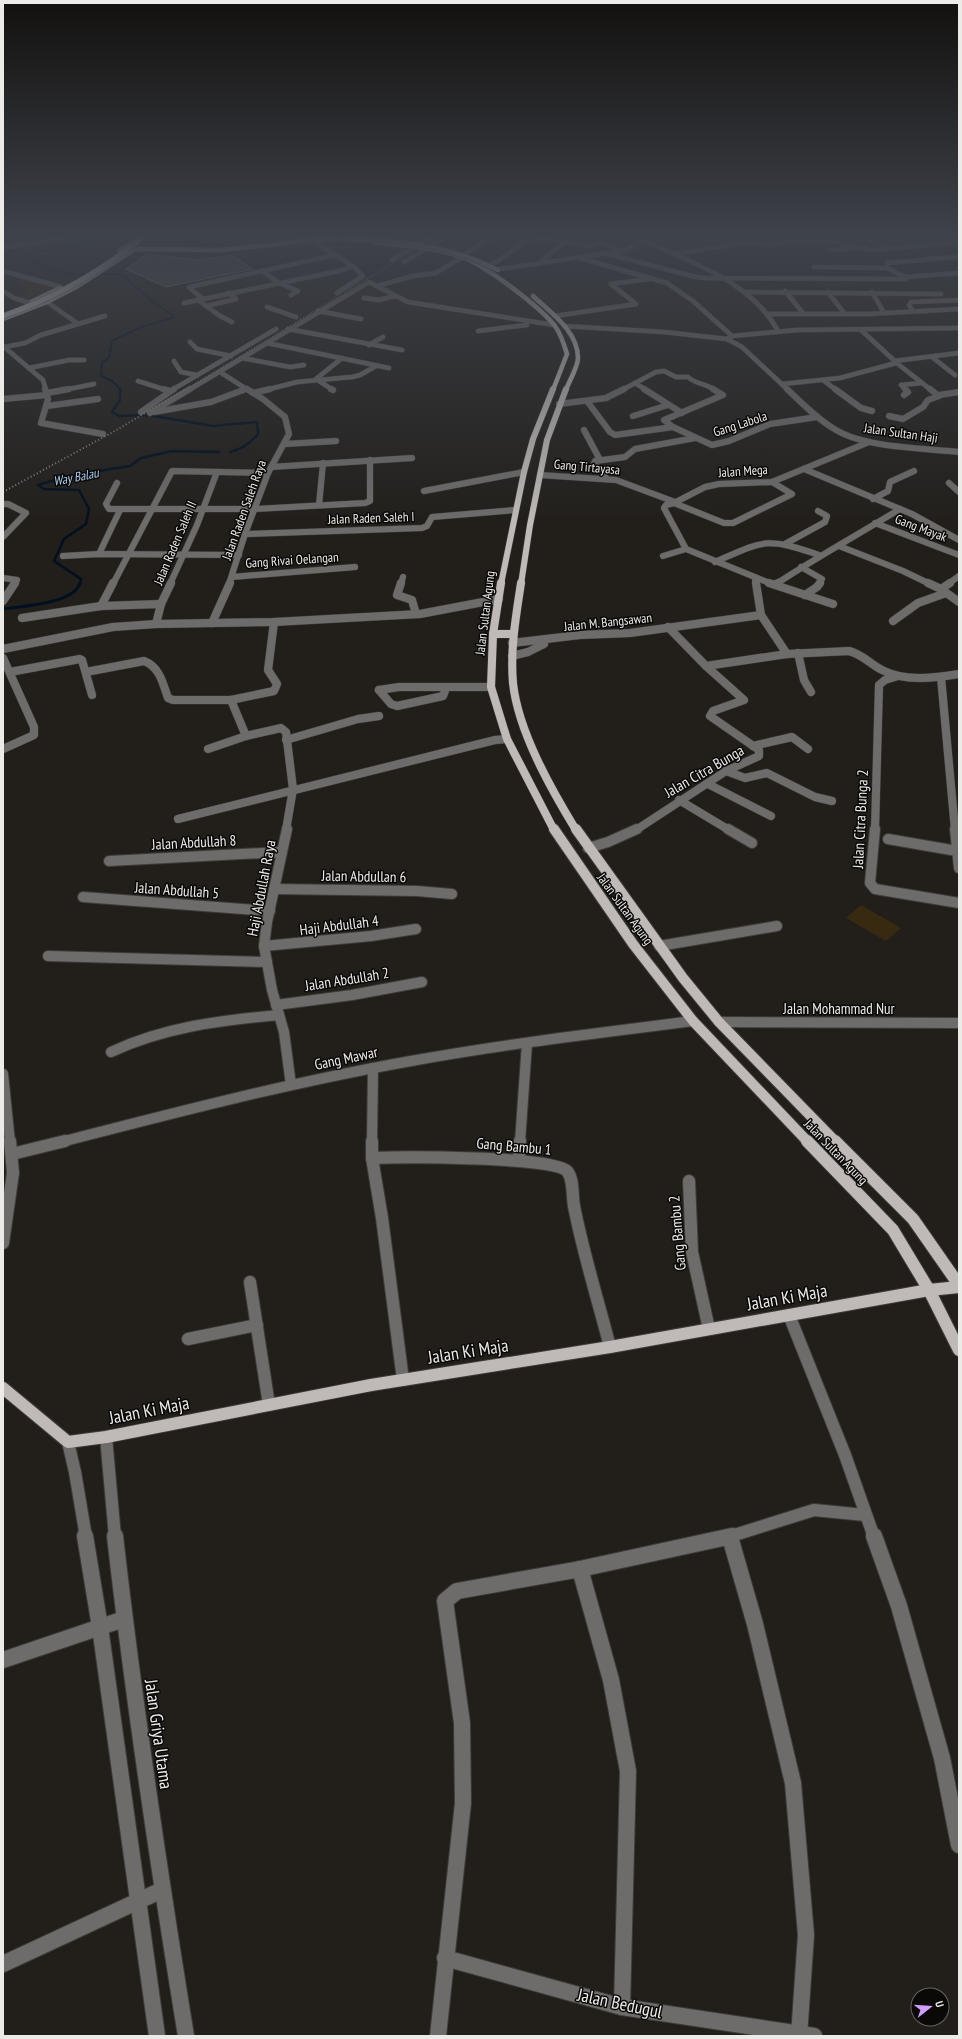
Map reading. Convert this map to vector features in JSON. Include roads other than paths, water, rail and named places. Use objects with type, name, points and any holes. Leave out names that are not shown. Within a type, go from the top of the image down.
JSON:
[{"type":"main road","name":"Jalan Sultan Agung","points":[[559,332],[567,354],[533,439],[515,510],[521,525],[512,656],[513,682],[517,708],[526,736],[566,813],[588,848],[659,946],[719,1022],[762,1068],[913,1219],[959,1286]]},
{"type":"main road","name":"Jalan Sultan Agung","points":[[568,332],[574,342],[578,358],[574,372],[559,404],[547,440],[540,475],[521,525],[499,599],[493,634],[491,687],[507,739],[549,822],[573,859],[633,944],[693,1021],[893,1230],[929,1290],[959,1350]]},
{"type":"main road","points":[[533,439],[547,440]]},
{"type":"main road","points":[[493,634],[513,639]]},
{"type":"main road","points":[[746,1078],[762,1068]]},
{"type":"main road","name":"Jalan Ki Maja","points":[[68,1442],[106,1437],[403,1380],[610,1347],[929,1290],[959,1286]]},
{"type":"main road","points":[[3,1388],[68,1442]]},
{"type":"street","points":[[3,346],[25,343],[41,335],[52,332]]},
{"type":"street","points":[[141,412],[170,391],[271,332]]},
{"type":"street","points":[[246,389],[211,402],[150,413],[220,372],[283,332]]},
{"type":"street","points":[[304,332],[402,350]]},
{"type":"street","name":"Jalan Sultan Haji","points":[[666,332],[730,337],[817,417],[837,431],[870,442],[959,452]]},
{"type":"street","points":[[725,332],[730,337],[769,332]]},
{"type":"street","points":[[863,332],[895,362],[939,394]]},
{"type":"street","points":[[369,345],[383,337]]},
{"type":"street","points":[[190,342],[197,349],[231,356]]},
{"type":"street","points":[[267,343],[389,368]]},
{"type":"street","points":[[3,346],[43,380],[47,394],[47,406],[41,423],[103,434]]},
{"type":"street","points":[[782,384],[840,378],[895,362],[959,353]]},
{"type":"street","points":[[932,357],[955,375]]},
{"type":"street","points":[[242,358],[290,367],[304,365]]},
{"type":"street","points":[[316,379],[342,358]]},
{"type":"street","points":[[29,368],[69,360],[84,360]]},
{"type":"street","points":[[174,361],[181,372],[197,375]]},
{"type":"street","points":[[253,393],[291,383],[316,379],[352,377],[360,375],[376,366]]},
{"type":"street","points":[[559,404],[606,398],[656,372],[664,371],[676,377],[688,377],[693,382],[706,384],[723,395],[664,420],[673,427]]},
{"type":"street","name":"Jalan Raden Saleh Raya","points":[[212,624],[232,577],[254,509],[270,470],[289,434],[285,417],[253,393],[220,372]]},
{"type":"street","points":[[316,379],[333,390]]},
{"type":"street","points":[[823,380],[861,408],[872,411]]},
{"type":"street","points":[[138,381],[170,391]]},
{"type":"street","points":[[635,383],[682,413]]},
{"type":"street","points":[[904,395],[908,392],[901,385],[922,383]]},
{"type":"street","points":[[3,399],[47,394],[94,384]]},
{"type":"street","points":[[889,416],[903,419],[923,407],[928,400],[939,394],[959,392]]},
{"type":"street","points":[[47,406],[98,399]]},
{"type":"street","points":[[587,401],[610,432],[615,435],[673,427]]},
{"type":"street","points":[[633,416],[668,405]]},
{"type":"street","name":"Gang Labola","points":[[673,427],[709,444],[715,444],[730,441],[770,424],[817,417]]},
{"type":"street","points":[[584,430],[600,460]]},
{"type":"street","points":[[606,479],[594,463],[600,460],[625,457],[635,450],[695,438]]},
{"type":"street","points":[[285,444],[336,441]]},
{"type":"street","name":"Jalan Mega","points":[[675,503],[704,487],[720,484],[772,482],[870,442]]},
{"type":"street","points":[[100,606],[153,510],[172,471],[217,472],[270,470],[323,463],[412,458]]},
{"type":"street","points":[[117,483],[106,506],[120,510],[254,509],[370,501],[370,460]]},
{"type":"street","points":[[319,505],[323,463]]},
{"type":"street","points":[[804,469],[900,509],[959,540]]},
{"type":"street","points":[[873,499],[888,491],[890,482],[914,471]]},
{"type":"street","name":"Jalan Raden Saleh II","points":[[156,624],[161,604],[184,554],[217,472]]},
{"type":"street","points":[[424,491],[524,472]]},
{"type":"street","name":"Gang Tirtayasa","points":[[540,475],[606,479],[629,484],[724,523],[733,523],[792,494],[772,482]]},
{"type":"street","points":[[949,483],[959,492]]},
{"type":"street","points":[[675,503],[664,508],[686,549],[755,578],[833,604]]},
{"type":"street","points":[[3,504],[8,504],[26,513],[3,537]]},
{"type":"street","points":[[776,584],[819,555],[839,546],[900,509]]},
{"type":"street","points":[[99,554],[120,510]]},
{"type":"street","name":"Jalan Raden Saleh I","points":[[245,534],[422,528],[427,526],[430,518],[432,517],[515,510]]},
{"type":"street","points":[[785,544],[825,522],[827,516],[818,511]]},
{"type":"street","name":"Gang Mayak","points":[[875,523],[959,555]]},
{"type":"street","points":[[715,562],[763,542],[785,544],[819,555]]},
{"type":"street","points":[[839,546],[903,571],[944,591],[959,602]]},
{"type":"street","points":[[663,556],[686,549]]},
{"type":"street","points":[[63,556],[99,554],[239,555]]},
{"type":"street","name":"Gang Rivai Oelangan","points":[[232,577],[355,567]]},
{"type":"street","points":[[801,567],[822,579],[817,587],[805,595]]},
{"type":"street","points":[[893,621],[918,603],[944,591],[959,576]]},
{"type":"street","points":[[403,577],[397,595],[412,600],[416,614]]},
{"type":"street","points":[[3,578],[17,580],[3,601]]},
{"type":"street","points":[[755,578],[761,615],[787,654]]},
{"type":"street","points":[[3,649],[113,627],[156,624],[274,622],[416,614],[499,599]]},
{"type":"street","points":[[22,618],[100,606],[161,604]]},
{"type":"street","name":"Jalan M. Bangsawan","points":[[513,639],[549,640],[580,635],[630,633],[761,615]]},
{"type":"street","points":[[86,672],[144,661],[148,662],[154,665],[168,698],[173,700],[231,700],[274,691],[277,687],[275,679],[268,670],[274,633],[274,622]]},
{"type":"street","points":[[668,627],[706,666],[787,654],[831,651],[854,652],[881,670],[898,676],[942,677],[959,674]]},
{"type":"street","points":[[512,656],[528,652],[549,640]]},
{"type":"street","points":[[798,653],[804,680],[811,692]]},
{"type":"street","points":[[3,658],[34,727],[34,735],[28,740],[3,749]]},
{"type":"street","points":[[10,672],[80,659],[82,660],[92,695]]},
{"type":"street","name":"Jalan Citra Bunga","points":[[588,848],[632,832],[679,800],[708,784],[726,771],[759,756],[759,750],[710,716],[709,714],[713,711],[742,702],[744,700],[706,666]]},
{"type":"street","name":"Jalan Citra Bunga 2","points":[[898,676],[885,680],[879,685],[875,835],[870,883],[875,889],[959,903]]},
{"type":"street","points":[[942,677],[957,820],[957,851],[959,868]]},
{"type":"street","points":[[446,688],[443,696],[397,706],[392,704],[379,690],[398,687],[491,687]]},
{"type":"street","points":[[231,700],[246,736]]},
{"type":"street","points":[[208,749],[246,736],[281,728],[286,732],[286,740],[358,719],[379,716]]},
{"type":"street","points":[[753,746],[792,737],[808,749]]},
{"type":"street","points":[[178,819],[293,789],[507,739]]},
{"type":"street","name":"Haji Abdullah Raya","points":[[286,740],[293,789],[290,815],[281,852],[264,946],[272,990],[284,1032],[291,1085]]},
{"type":"street","points":[[726,771],[745,778],[767,773],[815,797],[832,801]]},
{"type":"street","points":[[708,784],[771,816]]},
{"type":"street","points":[[679,800],[752,843]]},
{"type":"street","points":[[888,839],[957,851]]},
{"type":"street","name":"Jalan Abdullah 8","points":[[109,861],[281,852]]},
{"type":"street","name":"Jalan Abdullan 6","points":[[275,889],[417,891],[452,894]]},
{"type":"street","name":"Jalan Abdullah 5","points":[[83,897],[270,911]]},
{"type":"street","points":[[659,946],[777,926]]},
{"type":"street","name":"Haji Abdullah 4","points":[[264,946],[371,936],[416,929]]},
{"type":"street","points":[[48,956],[267,962]]},
{"type":"street","name":"Jalan Abdullah 2","points":[[111,1052],[128,1043],[148,1036],[255,1017],[277,1010],[422,982]]},
{"type":"street","name":"Gang Mawar","points":[[12,1154],[220,1100],[373,1068],[526,1043],[693,1021]]},
{"type":"street","name":"Jalan Mohammad Nur","points":[[719,1022],[959,1023]]},
{"type":"street","points":[[519,1161],[526,1043]]},
{"type":"street","points":[[373,1068],[372,1158],[382,1218],[403,1380]]},
{"type":"street","points":[[3,1074],[13,1173],[3,1243]]},
{"type":"street","name":"Gang Bambu 1","points":[[372,1158],[422,1156],[519,1161],[562,1167],[568,1172],[574,1206],[610,1347]]},
{"type":"street","name":"Gang Bambu 2","points":[[689,1181],[692,1252],[709,1329]]},
{"type":"street","points":[[250,1282],[269,1405]]},
{"type":"street","points":[[789,1315],[845,1455],[901,1613],[942,1758],[959,1846]]},
{"type":"street","points":[[188,1339],[257,1326]]},
{"type":"street","name":"Jalan Griya Utama","points":[[106,1437],[110,1497],[124,1618],[162,1890],[186,2036]]},
{"type":"street","points":[[68,1442],[76,1472],[100,1628],[157,2036]]},
{"type":"street","points":[[438,2036],[444,1958],[463,1802],[462,1723],[445,1601],[457,1590],[580,1569],[730,1536],[814,1510],[865,1515]]},
{"type":"street","points":[[730,1536],[755,1624],[793,1783],[806,1935],[804,2035]]},
{"type":"street","points":[[580,1569],[612,1680],[628,1771],[622,2007]]},
{"type":"street","points":[[3,1660],[100,1628],[124,1618]]},
{"type":"street","points":[[3,1964],[162,1890]]},
{"type":"street","name":"Jalan Bedugul","points":[[444,1958],[622,2007],[804,2035]]},
{"type":"waterway","name":"Way Balau","points":[[120,389],[112,381],[101,376],[102,363],[109,358],[112,341],[130,332]]},
{"type":"waterway","name":"Way Balau","points":[[120,389],[120,400],[112,412],[119,416],[148,415],[213,426],[257,422],[258,434],[255,438],[246,446],[230,452]]},
{"type":"waterway","name":"Way Balau","points":[[80,584],[81,579],[54,561],[64,539],[86,524],[89,509],[79,490],[44,489],[38,485],[68,476],[130,466],[141,458],[172,451],[219,452]]},
{"type":"waterway","name":"Way Balau","points":[[3,609],[58,600],[68,596],[76,590],[80,583]]},
{"type":"railway","points":[[185,390],[280,332]]},
{"type":"railway","points":[[3,492],[113,432],[186,389]]}]
